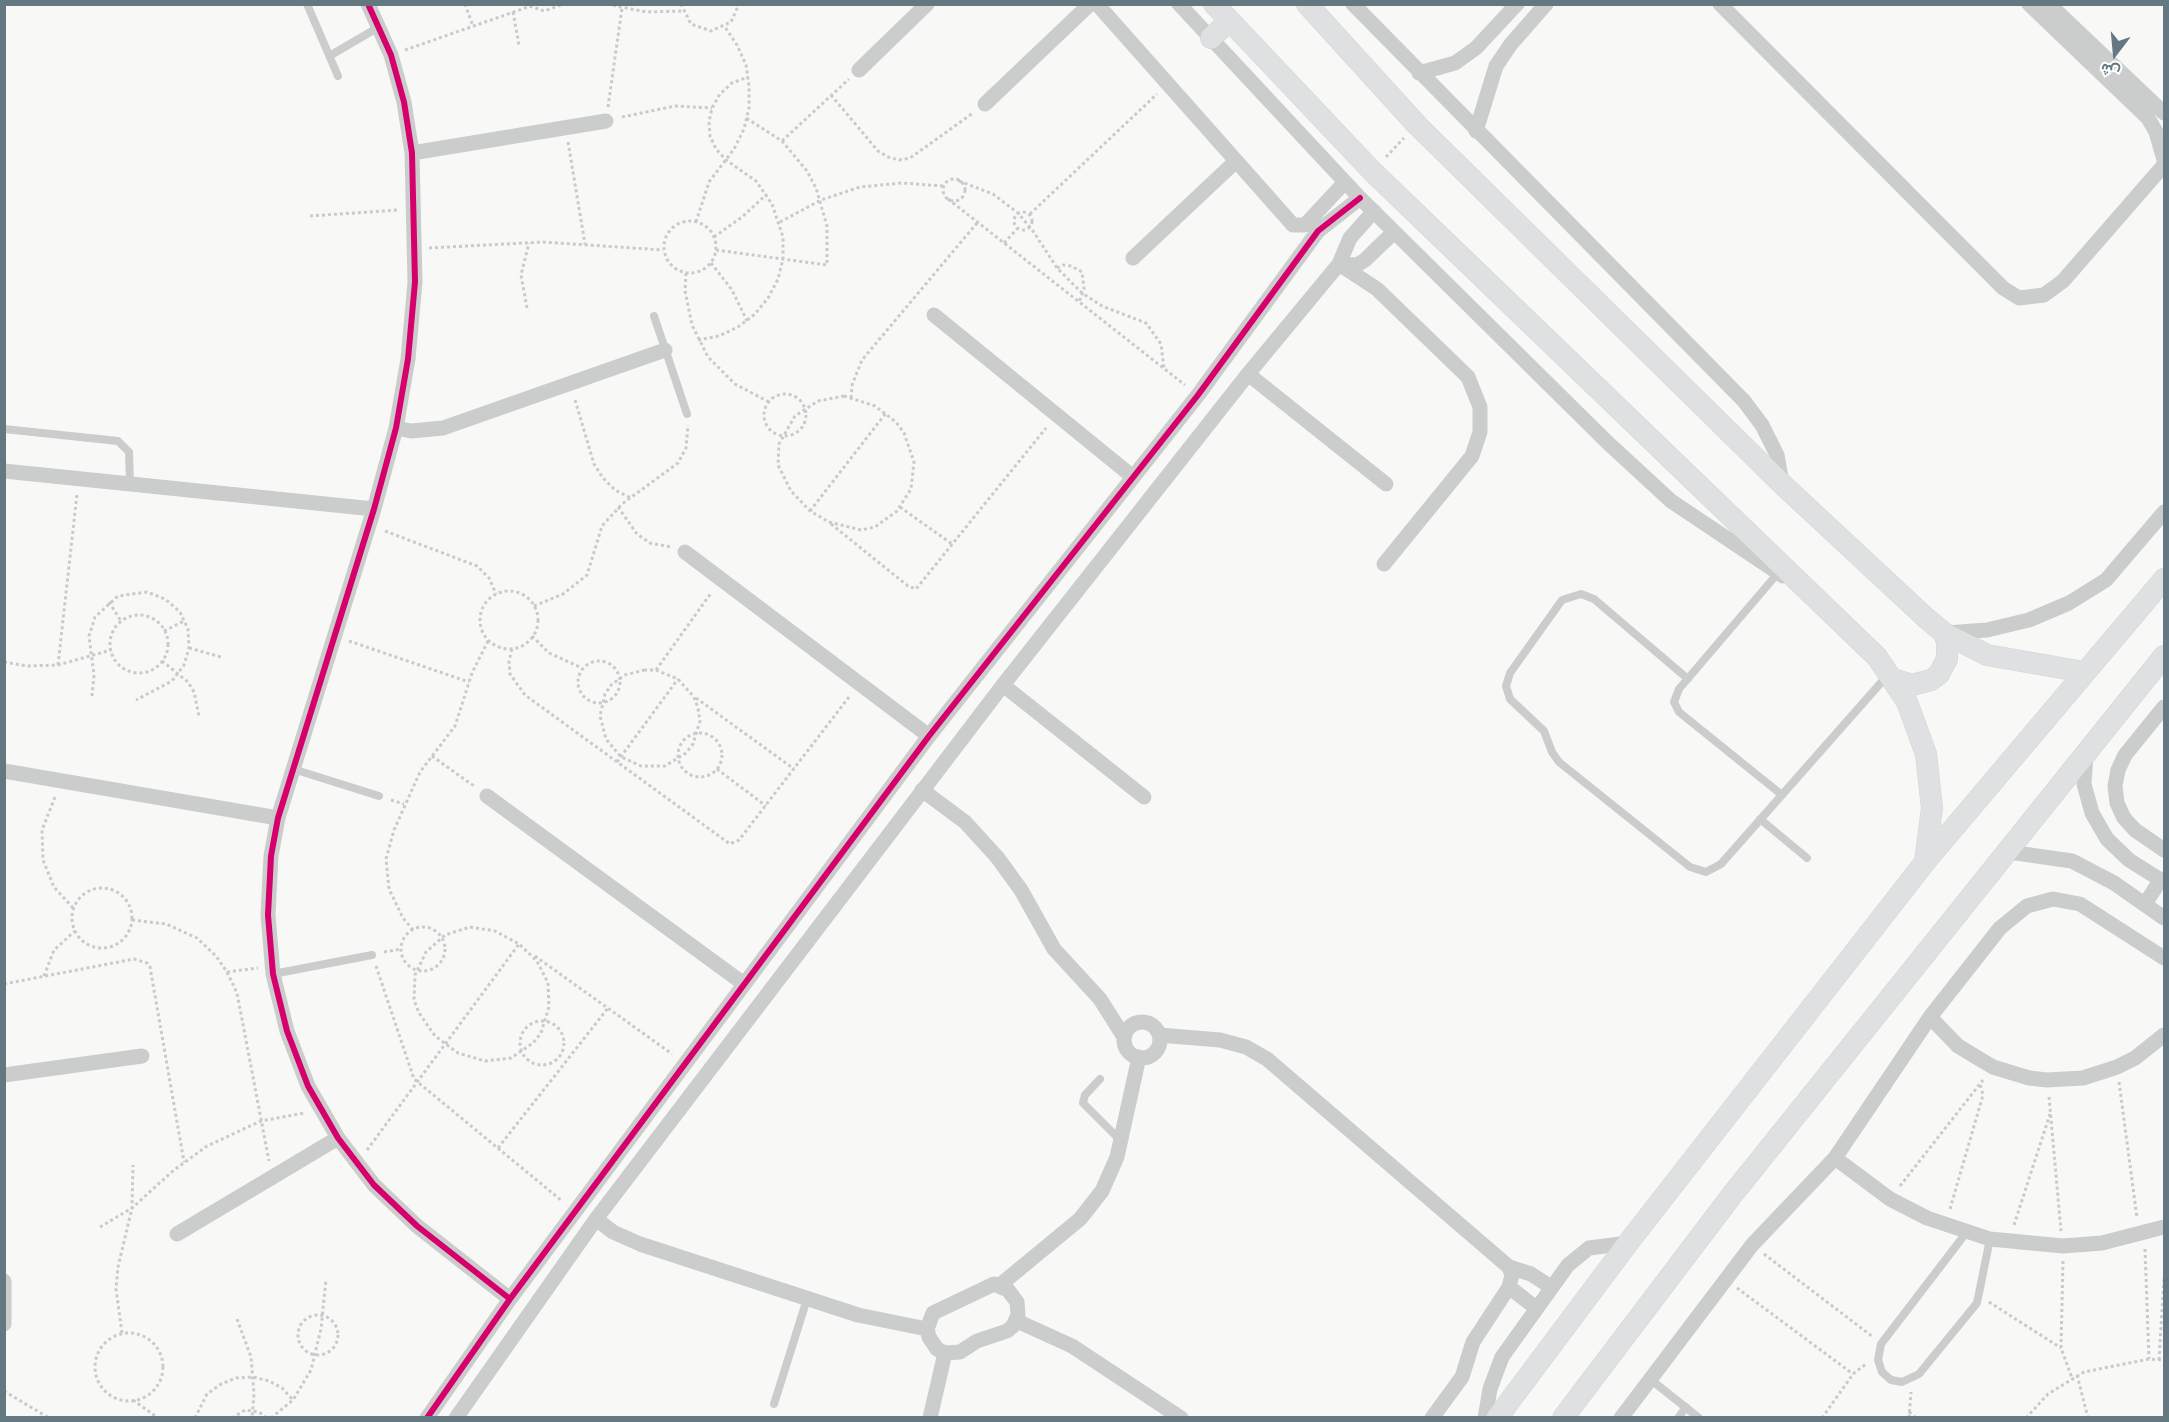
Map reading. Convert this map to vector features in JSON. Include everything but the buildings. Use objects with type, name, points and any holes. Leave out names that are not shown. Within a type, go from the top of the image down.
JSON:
[{"type":"main road","points":[[1214,4],[1372,171],[1877,657],[1891,676],[1918,728],[1929,772],[1932,808],[1925,862]]},
{"type":"main road","points":[[1307,4],[1417,125],[1782,484],[1944,633],[1987,655],[2084,672]]},
{"type":"main road","points":[[1210,38],[1228,21]]},
{"type":"main road","points":[[1497,1418],[1628,1243],[1925,862],[2164,579]]},
{"type":"main road","points":[[1891,676],[1912,685],[1931,680],[1939,674],[1947,659],[1947,642],[1944,633]]},
{"type":"main road","points":[[1563,1418],[1732,1195],[2164,656]]},
{"type":"street","points":[[368,4],[391,55],[404,102],[412,153],[416,282],[408,359],[396,428],[374,509],[278,818],[271,856],[268,915],[273,970],[287,1031],[308,1086],[338,1138],[374,1185],[417,1226],[510,1299]]},
{"type":"street","points":[[858,70],[927,4]]},
{"type":"street","points":[[985,104],[1090,4]]},
{"type":"street","points":[[1098,4],[1290,222],[1298,226],[1305,225],[1345,182]]},
{"type":"street","points":[[1179,4],[1360,198],[1607,442],[1671,501],[1815,596]]},
{"type":"street","points":[[1353,4],[1744,401],[1762,425],[1778,455],[1782,484]]},
{"type":"street","points":[[1419,73],[1455,63],[1476,48],[1517,4]]},
{"type":"street","points":[[1476,131],[1496,66],[1511,44],[1546,4]]},
{"type":"street","points":[[1720,4],[2003,288],[2019,298],[2044,295],[2063,281],[2164,165]]},
{"type":"street","points":[[2029,4],[2148,118],[2156,132],[2164,160]]},
{"type":"street","points":[[2049,4],[2164,112]]},
{"type":"street","points":[[412,153],[606,121]]},
{"type":"street","points":[[1133,258],[1236,161]]},
{"type":"street","points":[[428,1418],[510,1299],[929,736],[1197,395],[1318,231],[1339,212],[1360,198]]},
{"type":"street","points":[[456,1418],[596,1219],[922,790],[1248,374],[1339,264],[1350,238],[1374,211]]},
{"type":"street","points":[[1339,264],[1357,265],[1394,232]]},
{"type":"street","points":[[1339,264],[1377,289],[1468,377],[1480,407],[1480,432],[1472,456],[1384,564]]},
{"type":"street","points":[[934,315],[1133,477]]},
{"type":"street","points":[[396,428],[411,431],[443,428],[665,350]]},
{"type":"street","points":[[1248,374],[1386,484]]},
{"type":"street","points":[[4,471],[374,509]]},
{"type":"street","points":[[1944,633],[1987,630],[2029,620],[2069,603],[2106,580],[2164,512]]},
{"type":"street","points":[[685,552],[929,736]]},
{"type":"street","points":[[1003,685],[1144,797]]},
{"type":"street","points":[[2164,707],[2125,756],[2118,770],[2115,786],[2117,803],[2124,818],[2135,830],[2164,850]]},
{"type":"street","points":[[2086,754],[2084,784],[2092,813],[2107,839],[2129,860],[2163,880],[2145,904]]},
{"type":"street","points":[[4,771],[278,818]]},
{"type":"street","points":[[922,790],[965,822],[998,857],[1021,890],[1054,949],[1100,999],[1124,1036],[1127,1050],[1138,1057],[1152,1054],[1160,1042],[1156,1029],[1100,999]]},
{"type":"street","points":[[487,796],[744,984]]},
{"type":"street","points":[[2009,852],[2072,861],[2114,883],[2164,918]]},
{"type":"street","points":[[1622,1418],[1752,1245],[1835,1158],[1930,1017],[2000,928],[2027,906],[2053,899],[2080,904],[2164,958]]},
{"type":"street","points":[[1930,1017],[1958,1046],[1993,1067],[2020,1076],[2047,1080],[2083,1078],[2117,1067],[2135,1058],[2164,1035]]},
{"type":"street","points":[[1124,1036],[1131,1025],[1145,1022]]},
{"type":"street","points":[[1159,1035],[1220,1040],[1246,1047],[1267,1059],[1509,1267],[1531,1274],[1551,1287]]},
{"type":"street","points":[[4,1074],[142,1056]]},
{"type":"street","points":[[1000,1285],[1017,1302],[1017,1321],[1007,1331],[987,1336],[960,1352],[945,1353],[932,1344],[927,1329],[930,1318],[937,1309],[986,1286],[1000,1285],[1080,1219],[1092,1206],[1112,1172],[1121,1141],[1138,1057]]},
{"type":"street","points":[[177,1234],[338,1138]]},
{"type":"street","points":[[1835,1158],[1890,1199],[1946,1225],[1990,1239],[2063,1246],[2102,1242],[2164,1227]]},
{"type":"street","points":[[596,1219],[613,1232],[640,1244],[869,1318],[927,1329]]},
{"type":"street","points":[[1485,1418],[1490,1389],[1502,1357],[1551,1287],[1580,1254],[1599,1245],[1628,1243]]},
{"type":"street","points":[[1432,1418],[1462,1377],[1473,1342],[1509,1287],[1512,1275],[1509,1267]]},
{"type":"street","points":[[4,1281],[4,1324]]},
{"type":"street","points":[[1509,1287],[1536,1308]]},
{"type":"street","points":[[1017,1321],[1081,1352],[1181,1418]]},
{"type":"street","points":[[930,1418],[945,1353]]},
{"type":"lane","points":[[307,4],[331,55],[338,76]]},
{"type":"lane","points":[[331,55],[380,27]]},
{"type":"lane","points":[[654,316],[687,414]]},
{"type":"lane","points":[[4,429],[118,441],[129,453],[130,484]]},
{"type":"lane","points":[[1778,573],[1675,695],[1674,702],[1679,712],[1782,795]]},
{"type":"lane","points":[[1688,679],[1594,599],[1581,594],[1562,600],[1510,674],[1506,686],[1510,699],[1544,731],[1552,752],[1559,762],[1690,867],[1706,872],[1714,869],[1891,676]]},
{"type":"lane","points":[[292,769],[379,796]]},
{"type":"lane","points":[[1760,819],[1807,858]]},
{"type":"lane","points":[[273,970],[372,955]]},
{"type":"lane","points":[[1100,1079],[1084,1095],[1083,1103],[1121,1141]]},
{"type":"lane","points":[[1966,1233],[1881,1344],[1878,1360],[1882,1372],[1891,1380],[1902,1382],[1913,1379],[1975,1306],[1990,1239]]},
{"type":"lane","points":[[774,1404],[807,1299]]},
{"type":"lane","points":[[1650,1379],[1699,1418]]},
{"type":"lane","points":[[1678,1418],[1686,1407]]},
{"type":"path","points":[[465,4],[473,26]]},
{"type":"path","points":[[391,55],[526,6],[544,11],[564,4]]},
{"type":"path","points":[[608,4],[646,12],[683,11]]},
{"type":"path","points":[[681,4],[691,24],[704,30],[725,27],[735,16],[739,4]]},
{"type":"path","points":[[622,8],[606,121],[675,106],[712,108]]},
{"type":"path","points":[[513,12],[519,45]]},
{"type":"path","points":[[696,222],[709,182],[726,160],[744,129],[749,108],[748,77],[737,45],[725,27]]},
{"type":"path","points":[[782,141],[858,70]]},
{"type":"path","points":[[699,340],[719,336],[747,321],[768,298],[778,279],[783,259],[780,222],[767,194],[740,167],[726,160],[716,149],[710,136],[712,108],[726,88],[748,77]]},
{"type":"path","points":[[1030,214],[1168,84]]},
{"type":"path","points":[[831,95],[878,151],[888,158],[899,160],[910,158],[985,104]]},
{"type":"path","points":[[716,250],[827,265],[827,226],[821,200],[807,171],[782,141],[746,118]]},
{"type":"path","points":[[1372,171],[1417,125]]},
{"type":"path","points":[[566,128],[585,244]]},
{"type":"path","points":[[1164,369],[1161,344],[1146,323],[1102,306],[1083,293],[1057,268],[1017,213],[993,195],[959,181],[950,179],[943,186],[942,191],[948,199],[977,223],[1197,395]]},
{"type":"path","points":[[948,199],[957,200],[964,194],[963,184],[959,181]]},
{"type":"path","points":[[780,222],[821,200],[840,193],[881,184],[922,183],[943,186]]},
{"type":"path","points":[[714,237],[742,217],[767,194]]},
{"type":"path","points":[[310,216],[414,209]]},
{"type":"path","points":[[1017,213],[1024,211],[1030,214],[1033,221],[1030,228]]},
{"type":"path","points":[[1017,213],[1014,221],[1018,229]]},
{"type":"path","points":[[681,222],[696,222],[706,227],[714,237],[716,250],[711,263],[700,272],[686,273],[668,263],[663,250],[669,230],[681,222]]},
{"type":"path","points":[[851,398],[852,385],[862,360],[977,223]]},
{"type":"path","points":[[1004,243],[1018,229],[1030,228]]},
{"type":"path","points":[[527,308],[522,275],[529,243]]},
{"type":"path","points":[[415,249],[529,243],[585,244],[663,250]]},
{"type":"path","points":[[711,263],[732,290],[747,321]]},
{"type":"path","points":[[1057,268],[1063,265],[1071,266],[1082,273],[1085,281],[1079,302]]},
{"type":"path","points":[[686,273],[687,308],[708,357],[735,384],[769,402]]},
{"type":"path","points":[[570,383],[594,464],[609,484],[631,498]]},
{"type":"path","points":[[788,394],[796,397],[805,408],[806,415],[802,429],[796,433],[783,436],[775,434],[765,423],[764,416],[769,402],[774,397],[788,394]]},
{"type":"path","points":[[829,522],[861,530],[886,520],[900,507],[911,489],[914,462],[904,433],[886,413],[875,406],[851,398],[831,397],[805,408],[795,416],[779,444],[778,465],[791,491],[810,510],[829,522],[911,589],[919,586],[1056,414]]},
{"type":"path","points":[[810,510],[886,413]]},
{"type":"path","points":[[534,606],[563,594],[587,575],[603,526],[618,507],[678,463],[686,448],[689,431],[687,414]]},
{"type":"path","points":[[58,665],[79,478]]},
{"type":"path","points":[[618,507],[637,534],[650,543],[685,552]]},
{"type":"path","points":[[900,507],[952,544]]},
{"type":"path","points":[[369,525],[477,566],[489,578],[496,594]]},
{"type":"path","points":[[656,670],[721,579]]},
{"type":"path","points":[[518,592],[534,606],[537,621],[532,636],[520,647],[512,649],[499,647],[488,640],[479,619],[484,604],[496,594],[518,592]]},
{"type":"path","points":[[92,696],[94,675],[88,646],[95,616],[109,602],[127,593],[156,595],[173,605],[184,621],[189,648],[180,672],[162,687],[136,700]]},
{"type":"path","points":[[109,602],[121,621]]},
{"type":"path","points":[[142,615],[156,621],[164,631],[168,647],[162,661],[149,671],[133,672],[119,664],[111,650],[112,634],[121,621],[142,615]]},
{"type":"path","points":[[164,631],[184,621]]},
{"type":"path","points":[[334,636],[469,682]]},
{"type":"path","points":[[532,636],[549,653],[582,668]]},
{"type":"path","points":[[413,930],[403,918],[389,889],[386,860],[404,804],[420,772],[455,726],[469,682],[488,640]]},
{"type":"path","points":[[189,648],[221,657]]},
{"type":"path","points":[[512,649],[509,661],[510,674],[516,686],[730,844],[739,840],[860,683]]},
{"type":"path","points":[[4,662],[28,666],[58,665],[111,650]]},
{"type":"path","points":[[600,660],[613,666],[620,678],[616,694],[602,703],[589,701],[580,692],[578,680],[582,668],[587,664],[600,660]]},
{"type":"path","points":[[162,661],[180,672],[194,692],[199,716]]},
{"type":"path","points":[[694,697],[700,720],[698,733],[693,744],[678,759],[665,766],[642,766],[621,757],[606,739],[600,716],[602,703],[612,684],[620,678],[644,670],[656,670],[678,679],[694,697],[794,769]]},
{"type":"path","points":[[617,762],[678,679]]},
{"type":"path","points":[[698,733],[711,735],[720,745],[722,758],[717,769],[705,777],[691,776],[685,772],[678,759],[682,742],[698,733]]},
{"type":"path","points":[[432,756],[487,796]]},
{"type":"path","points":[[717,769],[766,806]]},
{"type":"path","points":[[68,782],[48,810],[41,845],[47,874],[63,899],[74,909]]},
{"type":"path","points":[[112,890],[129,905],[132,920],[127,935],[108,948],[86,943],[75,931],[72,916],[74,909],[89,892],[112,890]]},
{"type":"path","points":[[132,920],[166,924],[197,938],[216,956],[227,972],[237,993],[272,1177]]},
{"type":"path","points":[[426,928],[441,938],[444,951],[440,963],[429,970],[417,970],[404,960],[401,949],[404,938],[413,930],[426,928]]},
{"type":"path","points":[[527,950],[537,961],[548,983],[550,995],[546,1021],[533,1043],[522,1052],[505,1059],[485,1061],[465,1055],[445,1044],[426,1026],[414,1000],[417,970],[426,952],[441,938],[457,930],[482,928],[506,936],[519,944],[685,1063]]},
{"type":"path","points":[[44,976],[54,950],[75,931]]},
{"type":"path","points":[[357,1163],[519,944]]},
{"type":"path","points":[[401,949],[372,955],[410,1071],[417,1082],[575,1211]]},
{"type":"path","points":[[4,984],[134,959],[141,960],[150,967],[184,1162]]},
{"type":"path","points":[[227,972],[273,970]]},
{"type":"path","points":[[498,1148],[608,1008]]},
{"type":"path","points":[[546,1021],[555,1025],[564,1037],[563,1052],[558,1059],[544,1065],[530,1061],[522,1052],[520,1041],[527,1027],[533,1023],[546,1021]]},
{"type":"path","points":[[1890,1199],[1993,1067]]},
{"type":"path","points":[[2117,1067],[2142,1234],[2150,1359]]},
{"type":"path","points":[[1946,1225],[1983,1095],[1980,1084]]},
{"type":"path","points":[[100,1227],[132,1208],[184,1162],[233,1132],[261,1121],[322,1110]]},
{"type":"path","points":[[2008,1242],[2050,1112]]},
{"type":"path","points":[[123,1333],[116,1289],[118,1267],[132,1208],[133,1165]]},
{"type":"path","points":[[1752,1245],[1881,1344]]},
{"type":"path","points":[[2159,1360],[2164,1278]]},
{"type":"path","points":[[232,1418],[245,1410],[253,1410],[269,1418],[293,1400],[303,1386],[315,1355],[323,1316],[326,1279]]},
{"type":"path","points":[[1726,1280],[1853,1374]]},
{"type":"path","points":[[1979,1296],[2061,1348]]},
{"type":"path","points":[[323,1316],[333,1322],[338,1339],[332,1350],[315,1355],[309,1353],[300,1344],[299,1331],[310,1317],[323,1316]]},
{"type":"path","points":[[237,1319],[245,1338],[253,1377],[252,1418]]},
{"type":"path","points":[[131,1332],[148,1338],[156,1344],[163,1361],[161,1379],[157,1387],[142,1398],[133,1400],[124,1400],[107,1392],[97,1377],[95,1367],[96,1358],[106,1342],[123,1333],[131,1332]]},
{"type":"path","points":[[2026,1418],[2048,1394],[2076,1375],[2096,1368],[2150,1359],[2164,1360]]},
{"type":"path","points":[[1822,1418],[1853,1374],[1862,1366],[1878,1360]]},
{"type":"path","points":[[2076,1375],[2088,1418]]},
{"type":"path","points":[[195,1418],[207,1394],[221,1384],[236,1378],[253,1377],[269,1381],[282,1388],[293,1400]]},
{"type":"path","points":[[1909,1418],[1913,1379]]},
{"type":"path","points":[[4,1391],[49,1418]]},
{"type":"path","points":[[133,1400],[158,1418]]},
{"type":"path","points":[[1910,1412],[1916,1418]]},
{"type":"cycle path","points":[[368,4],[391,55],[404,102],[412,153],[415,282],[408,359],[396,428],[374,509],[278,818],[271,856],[268,915],[273,974],[287,1031],[308,1086],[338,1138],[374,1185],[417,1226],[510,1299]]},
{"type":"cycle path","points":[[427,1418],[510,1299],[929,736],[1198,395],[1318,231],[1360,198]]}]
